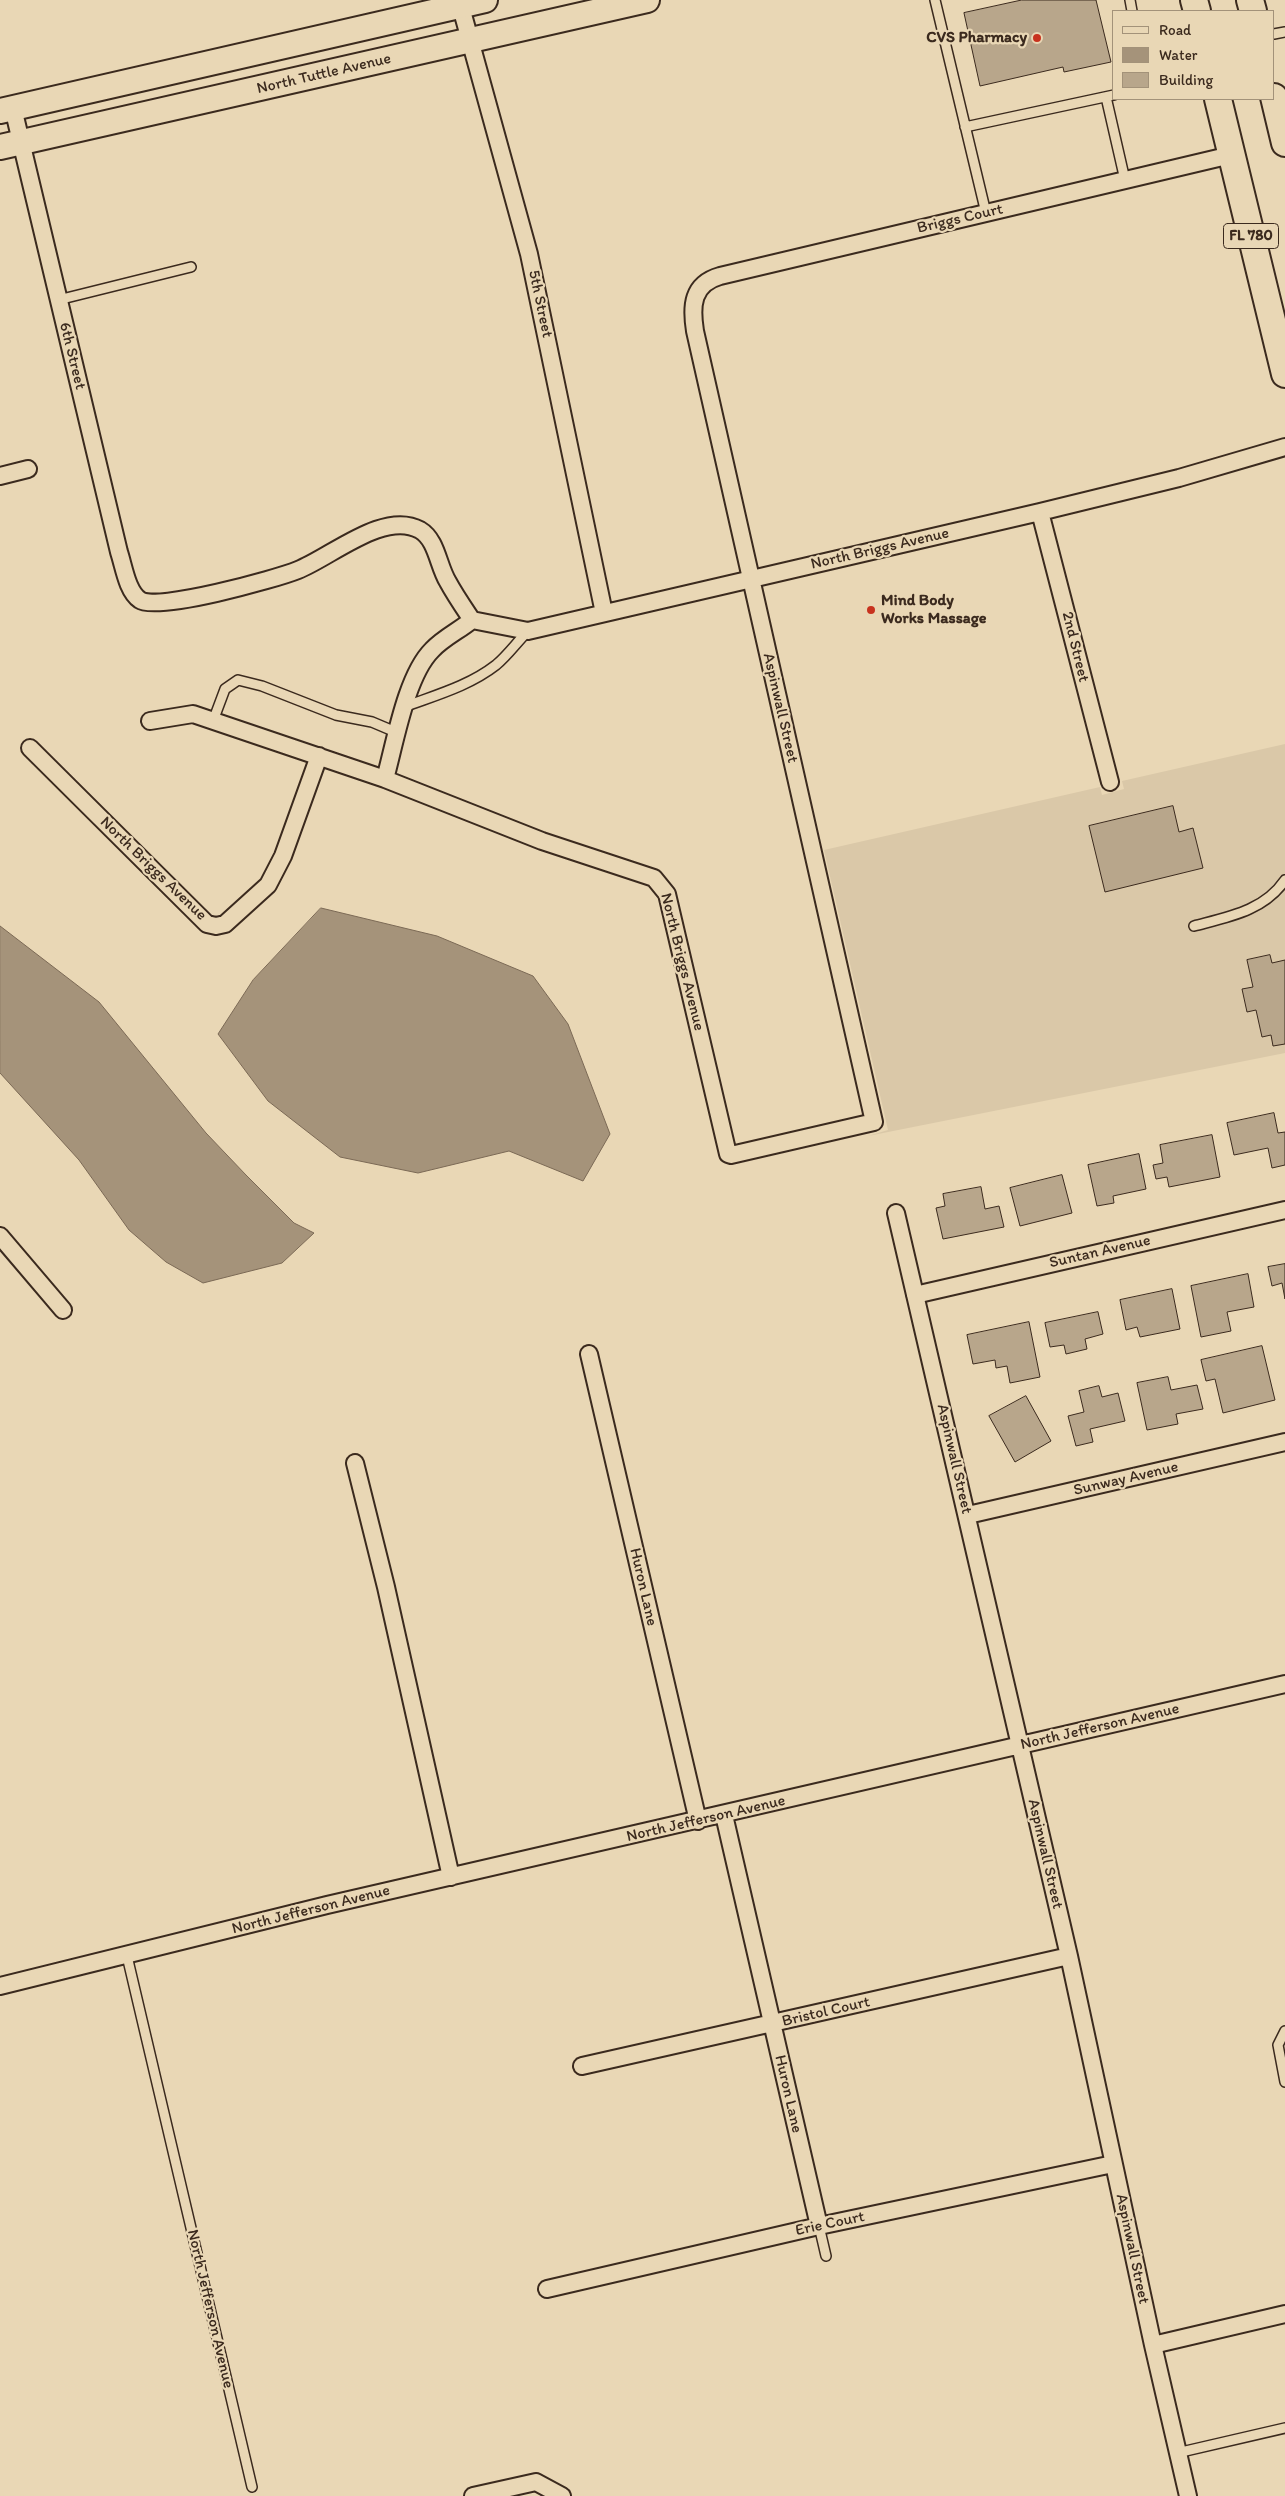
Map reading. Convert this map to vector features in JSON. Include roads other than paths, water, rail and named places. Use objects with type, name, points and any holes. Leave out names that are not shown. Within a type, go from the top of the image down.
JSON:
[{"type":"main road","points":[[7,109],[460,3],[485,0]]},
{"type":"main road","name":"North Tuttle Avenue","points":[[10,145],[647,0]]},
{"type":"main road","name":"FL 780","points":[[1218,100],[1285,374]]},
{"type":"main road","points":[[1275,100],[1285,142]]},
{"type":"street","name":"5th Street","points":[[460,3],[491,109],[519,222],[529,254],[604,613]]},
{"type":"street","name":"6th Street","points":[[7,109],[10,145],[58,300],[120,552],[130,584],[141,601],[150,604],[173,602],[271,580],[300,569],[377,529],[405,525],[419,529],[432,542],[447,581],[472,620]]},
{"type":"street","name":"Briggs Court","points":[[697,294],[705,282],[712,278],[1231,155]]},
{"type":"street","name":"Aspinwall Street","points":[[697,294],[693,310],[695,330],[874,1122]]},
{"type":"street","name":"North Briggs Avenue","points":[[472,620],[528,631],[1040,512],[1179,478],[1285,447]]},
{"type":"street","points":[[0,476],[28,469]]},
{"type":"street","name":"2nd Street","points":[[1040,512],[1110,782]]},
{"type":"street","points":[[385,779],[404,707],[416,675],[432,650],[472,620]]},
{"type":"street","name":"North Briggs Avenue","points":[[150,722],[193,714],[385,779],[542,841],[654,878],[662,885],[667,894],[729,1155],[874,1122]]},
{"type":"street","name":"North Briggs Avenue","points":[[30,748],[207,924],[216,926],[225,924],[268,886],[283,856],[319,756]]},
{"type":"street","name":"Suntan Avenue","points":[[915,1295],[1285,1210]]},
{"type":"street","name":"Aspinwall Street","points":[[896,1213],[968,1515],[1019,1746],[1069,1956],[1113,2164],[1188,2496]]},
{"type":"street","points":[[0,1236],[63,1310]]},
{"type":"street","name":"Huron Lane","points":[[589,1354],[698,1821]]},
{"type":"street","name":"Sunway Avenue","points":[[968,1515],[1285,1442]]},
{"type":"street","points":[[356,1464],[386,1587],[451,1877]]},
{"type":"street","name":"North Jefferson Avenue","points":[[0,1986],[327,1905],[698,1821],[1285,1684]]},
{"type":"street","name":"Huron Lane","points":[[724,1815],[819,2226]]},
{"type":"street","name":"Bristol Court","points":[[582,2066],[1069,1956]]},
{"type":"street","name":"Erie Court","points":[[547,2289],[819,2226],[1113,2164]]},
{"type":"street","points":[[1153,2345],[1285,2314]]},
{"type":"street","points":[[473,2496],[536,2482],[559,2494]]},
{"type":"lane","points":[[935,0],[986,213]]},
{"type":"lane","points":[[965,128],[1110,96],[1125,180]]},
{"type":"lane","points":[[58,300],[191,267]]},
{"type":"lane","points":[[404,707],[467,683],[483,674],[498,664],[528,631]]},
{"type":"lane","points":[[213,721],[225,689],[238,680],[262,686],[336,715],[372,722],[398,733]]},
{"type":"lane","points":[[1194,926],[1258,906],[1275,894],[1285,880]]},
{"type":"lane","name":"North Jefferson Avenue","points":[[127,1956],[252,2486]]},
{"type":"lane","points":[[1285,2031],[1278,2045],[1285,2082]]},
{"type":"lane","points":[[819,2226],[826,2256]]},
{"type":"lane","points":[[1177,2453],[1285,2428]]},
{"type":"water","points":[[321,908],[437,936],[533,976],[568,1024],[610,1134],[583,1181],[509,1151],[418,1173],[340,1157],[268,1101],[218,1034],[253,980]]},
{"type":"water","points":[[0,926],[99,1002],[206,1133],[294,1223],[314,1233],[282,1263],[203,1283],[166,1262],[129,1230],[79,1160],[0,1073]]},
{"type":"place","name":"CVS Pharmacy","points":[[1037,38]]},
{"type":"place","name":"Mind Body Works Massage","points":[[871,610]]}]
